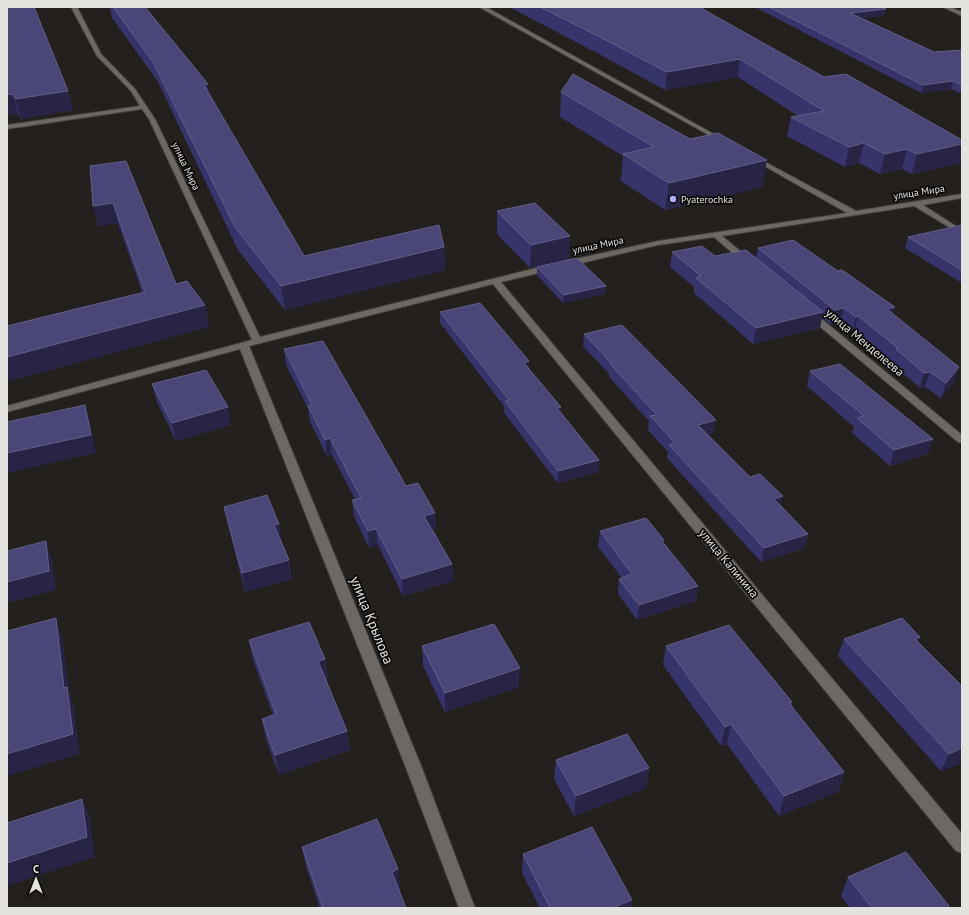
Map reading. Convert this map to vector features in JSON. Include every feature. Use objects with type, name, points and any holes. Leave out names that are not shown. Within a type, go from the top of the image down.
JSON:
[{"type":"street","points":[[482,7],[730,144]]},
{"type":"street","points":[[946,7],[962,14]]},
{"type":"street","name":"улица Мира","points":[[75,10],[99,55],[133,90],[152,119],[257,341]]},
{"type":"street","points":[[7,127],[144,107]]},
{"type":"street","points":[[751,156],[855,214]]},
{"type":"street","name":"улица Мира","points":[[7,409],[244,346],[257,341],[495,281],[658,243],[855,214],[962,196]]},
{"type":"street","points":[[916,204],[962,233]]},
{"type":"street","points":[[715,234],[757,269]]},
{"type":"street","name":"улица Калинина","points":[[495,281],[962,846]]},
{"type":"street","name":"улица Менделеева","points":[[799,304],[962,440]]},
{"type":"street","name":"улица Крылова","points":[[244,346],[414,768],[467,908]]},
{"type":"building","points":[[7,7],[34,7],[68,91],[15,99],[13,94],[7,95]]},
{"type":"building","points":[[113,7],[145,7],[208,84],[204,85],[304,256],[439,225],[444,247],[281,286],[235,227],[153,62]]},
{"type":"building","points":[[540,7],[699,7],[824,77],[846,74],[962,140],[962,144],[917,154],[907,149],[885,154],[864,143],[849,147],[791,117],[824,111],[740,59],[667,72]]},
{"type":"building","points":[[769,7],[881,7],[886,9],[850,13],[934,52],[962,50],[962,85],[953,81],[923,85]]},
{"type":"building","points":[[573,74],[690,139],[718,133],[767,160],[669,183],[623,154],[654,147],[561,92]]},
{"type":"building","points":[[126,161],[176,284],[187,281],[205,305],[7,357],[7,326],[145,292],[113,203],[93,206],[90,166]]},
{"type":"building","points":[[535,203],[570,236],[531,245],[497,211]]},
{"type":"building","points":[[962,225],[962,270],[908,237]]},
{"type":"building","points":[[793,240],[838,271],[842,270],[895,307],[887,309],[959,367],[946,383],[930,372],[924,373],[896,349],[898,348],[858,316],[856,317],[844,308],[835,310],[758,248]]},
{"type":"building","points":[[702,246],[715,256],[746,250],[823,312],[756,328],[696,278],[701,276],[672,252]]},
{"type":"building","points":[[577,258],[606,286],[564,295],[537,267]]},
{"type":"building","points":[[480,303],[529,361],[524,363],[561,407],[557,408],[599,460],[558,471],[505,401],[509,400],[440,312]]},
{"type":"building","points":[[622,325],[716,420],[698,425],[750,477],[760,474],[783,496],[774,499],[808,534],[764,548],[669,445],[675,443],[650,416],[657,415],[584,334]]},
{"type":"building","points":[[323,341],[406,486],[418,483],[435,513],[424,516],[452,564],[402,579],[376,529],[368,531],[352,500],[361,498],[330,438],[325,440],[308,406],[312,405],[284,349]]},
{"type":"building","points":[[840,364],[933,439],[894,450],[857,418],[864,416],[810,371]]},
{"type":"building","points":[[206,370],[228,407],[172,423],[152,384]]},
{"type":"building","points":[[85,405],[91,435],[7,453],[7,422]]},
{"type":"building","points":[[267,495],[279,524],[274,525],[289,560],[242,573],[224,507]]},
{"type":"building","points":[[646,518],[664,540],[662,541],[698,586],[639,605],[619,579],[632,574],[600,531]]},
{"type":"building","points":[[46,541],[49,571],[7,582],[7,551]]},
{"type":"building","points":[[56,618],[64,688],[67,687],[73,734],[7,754],[7,631]]},
{"type":"building","points":[[902,618],[920,637],[915,639],[962,686],[962,748],[949,754],[844,639]]},
{"type":"building","points":[[309,622],[325,659],[318,661],[347,731],[275,755],[262,719],[276,714],[249,640]]},
{"type":"building","points":[[494,624],[520,668],[445,693],[422,646]]},
{"type":"building","points":[[729,625],[792,702],[789,703],[844,772],[784,796],[731,724],[725,727],[666,646]]},
{"type":"building","points":[[627,734],[649,768],[576,796],[556,760]]},
{"type":"building","points":[[82,799],[87,837],[7,863],[7,823]]},
{"type":"building","points":[[377,819],[398,869],[392,872],[406,908],[323,908],[302,847]]},
{"type":"building","points":[[592,827],[632,900],[612,908],[550,908],[523,854]]},
{"type":"building","points":[[906,852],[949,906],[947,908],[872,908],[848,877]]},
{"type":"place","name":"Pyaterochka","points":[[673,199]]}]
